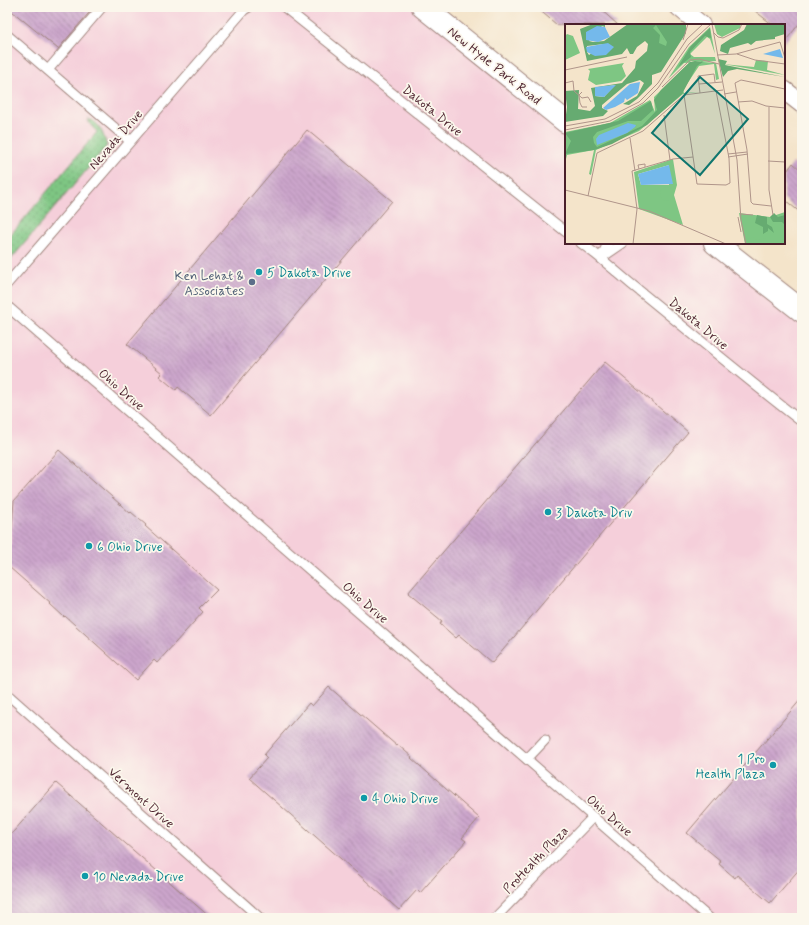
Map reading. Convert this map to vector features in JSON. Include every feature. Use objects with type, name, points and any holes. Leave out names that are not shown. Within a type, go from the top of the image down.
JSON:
[{"type":"main road","name":"New Hyde Park Road","points":[[423,7],[565,121]]},
{"type":"main road","points":[[716,244],[802,311]]},
{"type":"street","points":[[678,7],[700,24]]},
{"type":"street","points":[[785,91],[802,104]]},
{"type":"lane","points":[[48,70],[102,7]]},
{"type":"lane","name":"Dakota Drive","points":[[284,7],[565,231]]},
{"type":"lane","name":"Nevada Drive","points":[[7,284],[246,8]]},
{"type":"lane","points":[[7,34],[130,141]]},
{"type":"lane","name":"Dakota Drive","points":[[582,244],[728,364],[802,422]]},
{"type":"lane","points":[[601,258],[608,244]]},
{"type":"lane","points":[[601,258],[622,244]]},
{"type":"lane","name":"Ohio Drive","points":[[7,306],[709,918]]},
{"type":"lane","name":"Vermont Drive","points":[[7,694],[260,918]]},
{"type":"lane","points":[[527,759],[544,740]]},
{"type":"lane","name":"ProHealth Plaza","points":[[495,918],[593,817]]},
{"type":"shaded area","points":[[7,7],[423,7],[565,122],[565,244],[716,244],[802,311],[802,918],[7,918]]},
{"type":"green space","points":[[88,119],[96,123],[103,134],[107,146],[7,264],[7,239],[97,132],[88,122]]},
{"type":"building","points":[[7,7],[94,7],[58,49]]},
{"type":"building","points":[[536,7],[598,7],[617,24],[565,24],[557,25]]},
{"type":"building","points":[[750,7],[802,7],[802,20],[785,42],[785,24],[772,24]]},
{"type":"building","name":"5 Dakota Drive","points":[[307,130],[392,201],[211,415],[178,387],[176,390],[159,376],[162,373],[127,344]]},
{"type":"building","points":[[793,163],[802,171],[802,214],[785,200],[785,174]]},
{"type":"building","name":"3 Dakota Driv","points":[[605,362],[688,432],[492,663],[459,635],[456,638],[440,624],[442,621],[408,593]]},
{"type":"building","name":"6 Ohio Drive","points":[[59,450],[130,513],[131,512],[146,525],[145,526],[217,590],[199,608],[203,612],[157,663],[154,660],[136,680],[9,567],[14,501]]},
{"type":"building","name":"4 Ohio Drive","points":[[329,687],[397,746],[398,745],[412,757],[411,758],[479,818],[462,838],[466,841],[420,893],[417,890],[399,910],[249,778],[267,758],[264,755],[309,703],[312,706]]},
{"type":"building","name":"1 Pro Health Plaza","points":[[802,698],[802,866],[770,903],[737,875],[735,878],[719,864],[721,861],[687,833]]},
{"type":"building","name":"10 Nevada Drive","points":[[56,783],[211,918],[12,918],[7,913],[7,839]]},
{"type":"place","name":"5 Dakota Drive","points":[[259,272]]},
{"type":"place","name":"Ken Lehat & Associates","points":[[252,282]]},
{"type":"place","name":"3 Dakota Driv","points":[[548,512]]},
{"type":"place","name":"6 Ohio Drive","points":[[89,546]]},
{"type":"place","name":"1 Pro Health Plaza","points":[[773,765]]},
{"type":"place","name":"4 Ohio Drive","points":[[364,798]]},
{"type":"place","name":"10 Nevada Drive","points":[[85,876]]}]
